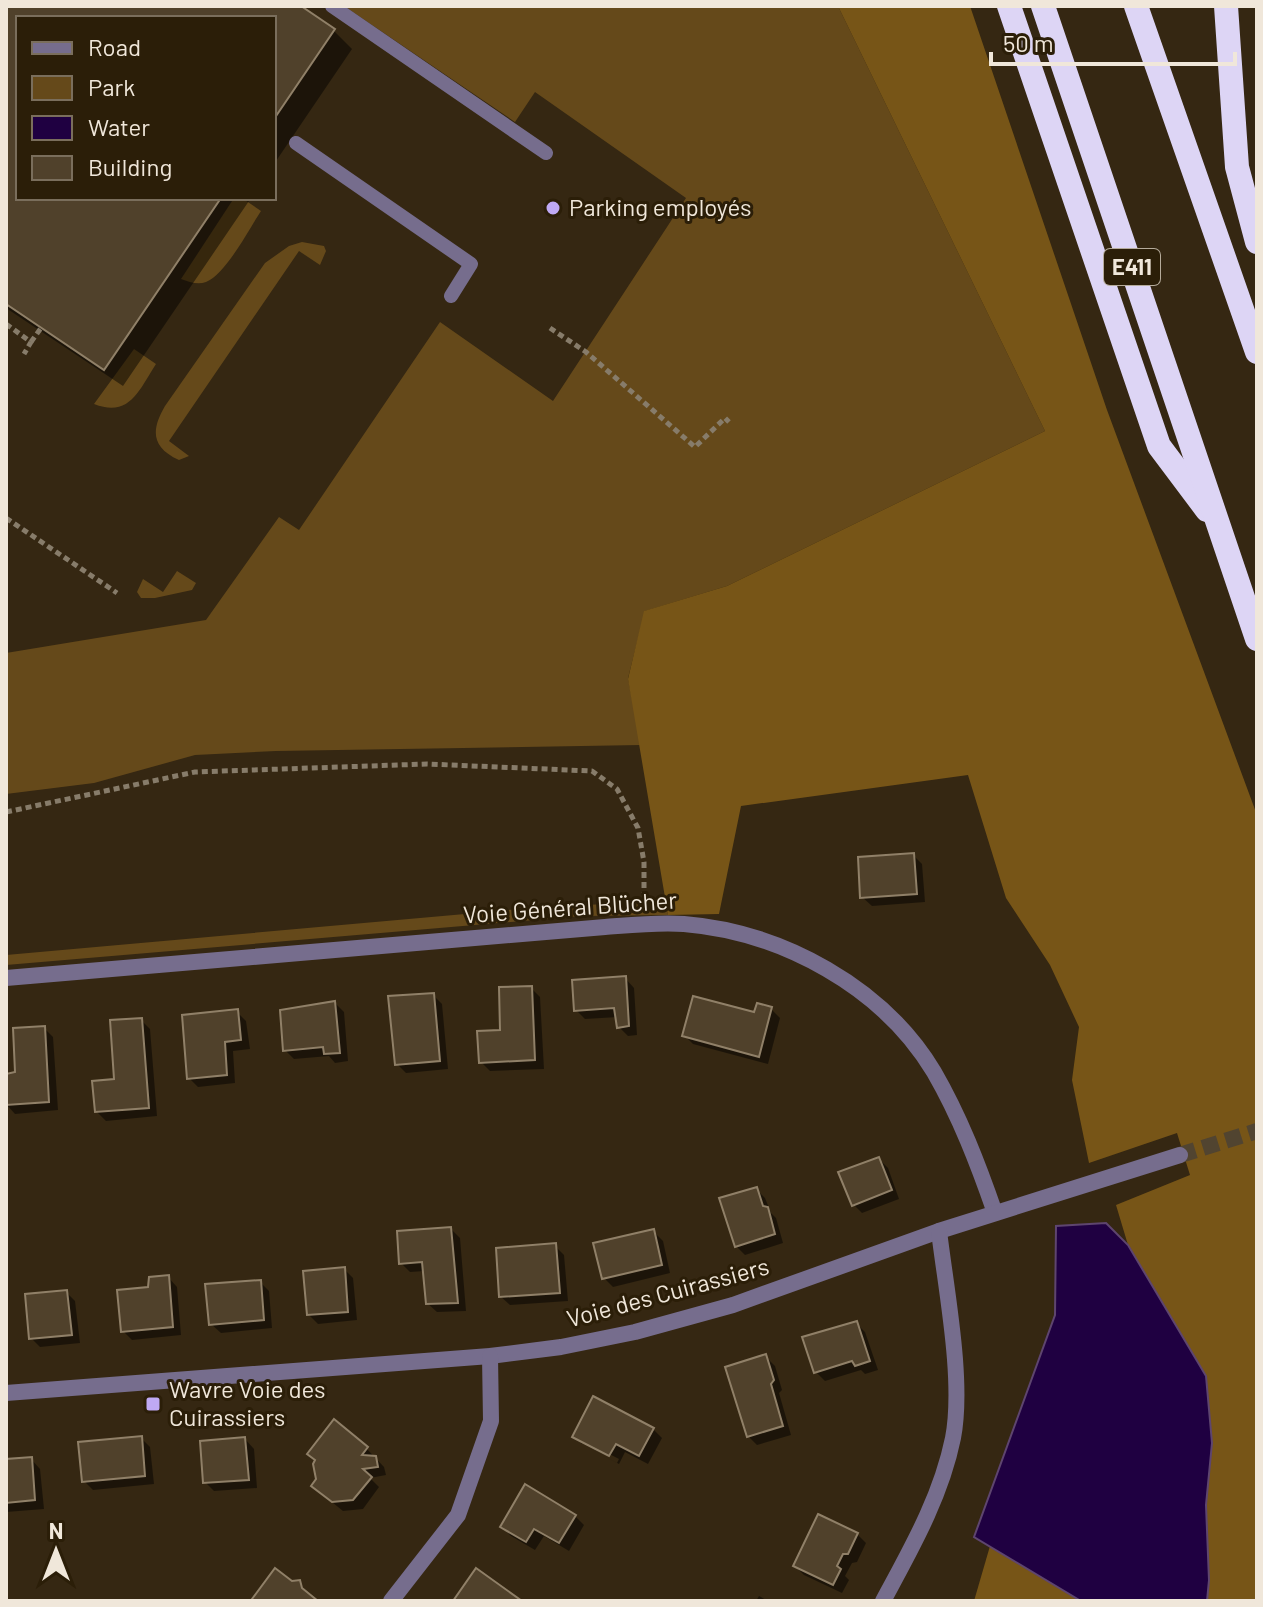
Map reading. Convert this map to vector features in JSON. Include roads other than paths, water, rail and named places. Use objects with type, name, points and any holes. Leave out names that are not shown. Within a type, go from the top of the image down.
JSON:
[{"type":"highway","points":[[1009,6],[1159,446],[1221,528]]},
{"type":"highway","name":"E411","points":[[1043,6],[1257,639]]},
{"type":"highway","points":[[1136,6],[1257,349]]},
{"type":"highway","points":[[1226,6],[1237,167],[1257,242]]},
{"type":"street","name":"Voie Général Blücher","points":[[6,978],[650,924],[713,928],[786,948],[831,972],[886,1013],[933,1071],[972,1148],[995,1213]]},
{"type":"street","name":"Voie des Cuirassiers","points":[[6,1393],[490,1356],[561,1347],[635,1332],[733,1305],[939,1231],[1180,1155]]},
{"type":"street","points":[[883,1601],[938,1491],[953,1436],[955,1378],[939,1231]]},
{"type":"street","points":[[391,1601],[458,1515],[491,1421],[490,1356]]},
{"type":"lane","points":[[332,6],[546,153]]},
{"type":"lane","points":[[296,143],[471,264],[451,296]]},
{"type":"water","points":[[1106,1223],[1128,1245],[1206,1376],[1212,1443],[1206,1505],[1207,1601],[1081,1601],[974,1537],[1055,1315],[1056,1226]]},
{"type":"tunnel","points":[[1180,1155],[1257,1131]]},
{"type":"place","name":"Parking employés","points":[[553,208]]},
{"type":"place","name":"Wavre Voie des Cuirassiers","points":[[153,1404]]}]
